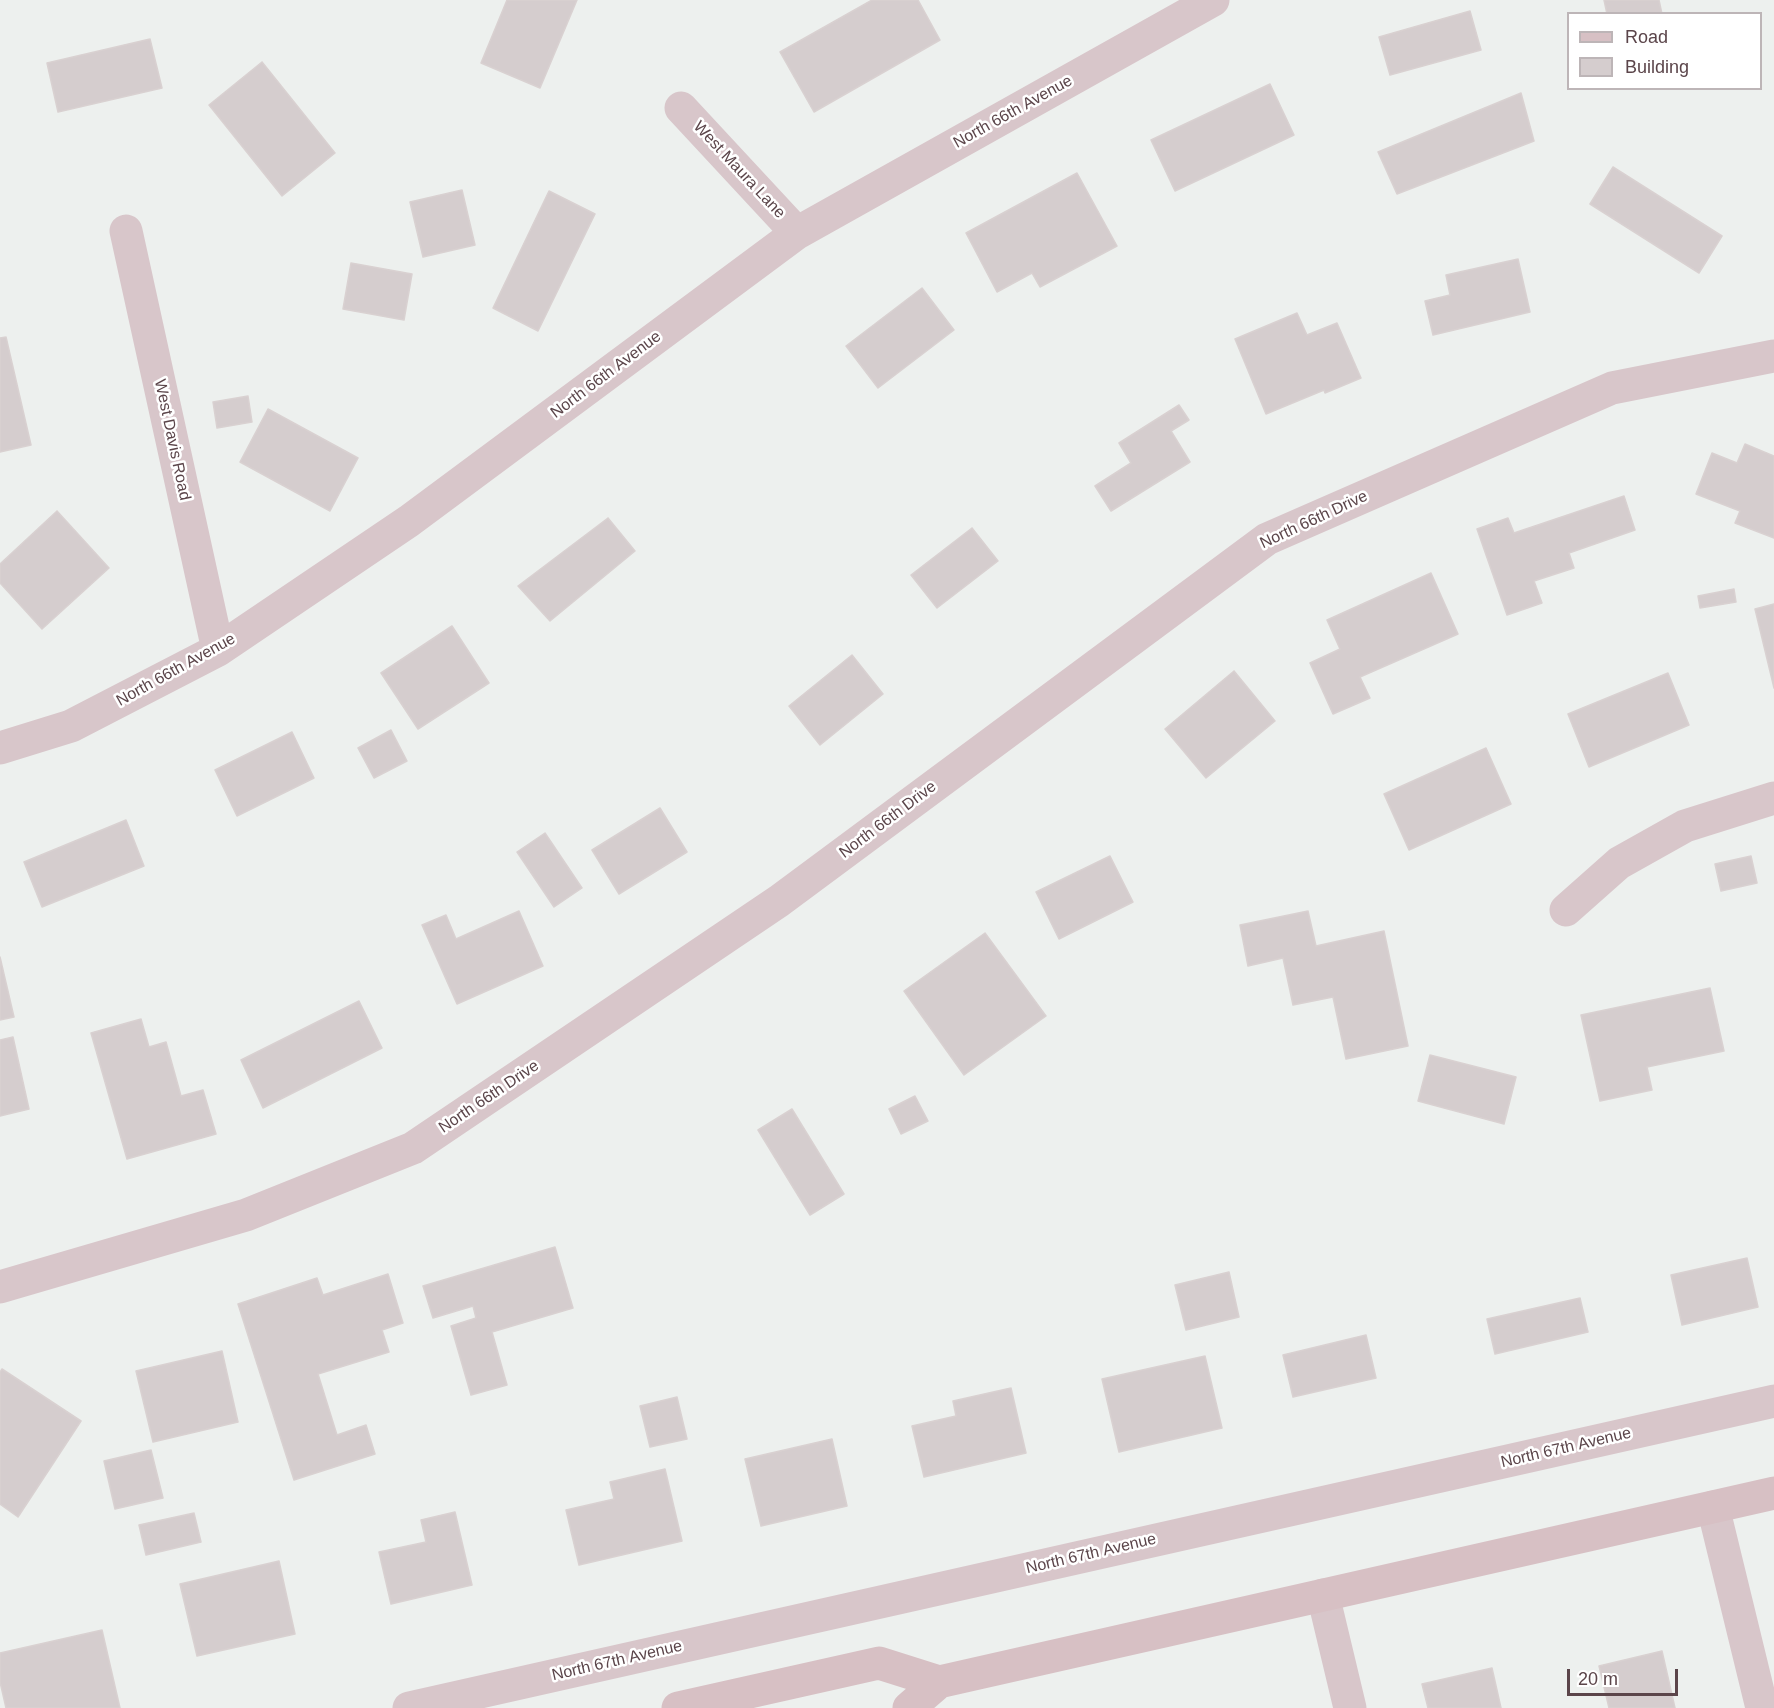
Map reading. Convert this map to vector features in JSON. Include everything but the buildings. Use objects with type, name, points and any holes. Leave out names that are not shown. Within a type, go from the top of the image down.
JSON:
[{"type":"main road","points":[[909,1708],[940,1695],[1323,1595],[1774,1493]]},
{"type":"main road","points":[[678,1708],[879,1663],[940,1695]]},
{"type":"street","name":"North 66th Avenue","points":[[0,748],[71,726],[219,650],[409,521],[797,232],[1213,0]]},
{"type":"street","name":"West Maura Lane","points":[[681,108],[797,232]]},
{"type":"street","name":"West Davis Road","points":[[126,231],[219,650]]},
{"type":"street","name":"North 66th Drive","points":[[0,1287],[246,1215],[413,1148],[779,901],[1268,539],[1612,388],[1774,356]]},
{"type":"street","points":[[1566,910],[1618,863],[1685,826],[1774,798]]},
{"type":"street","name":"North 67th Avenue","points":[[409,1708],[1774,1401]]},
{"type":"street","points":[[1713,1507],[1762,1708]]},
{"type":"street","points":[[1323,1595],[1350,1708]]}]
